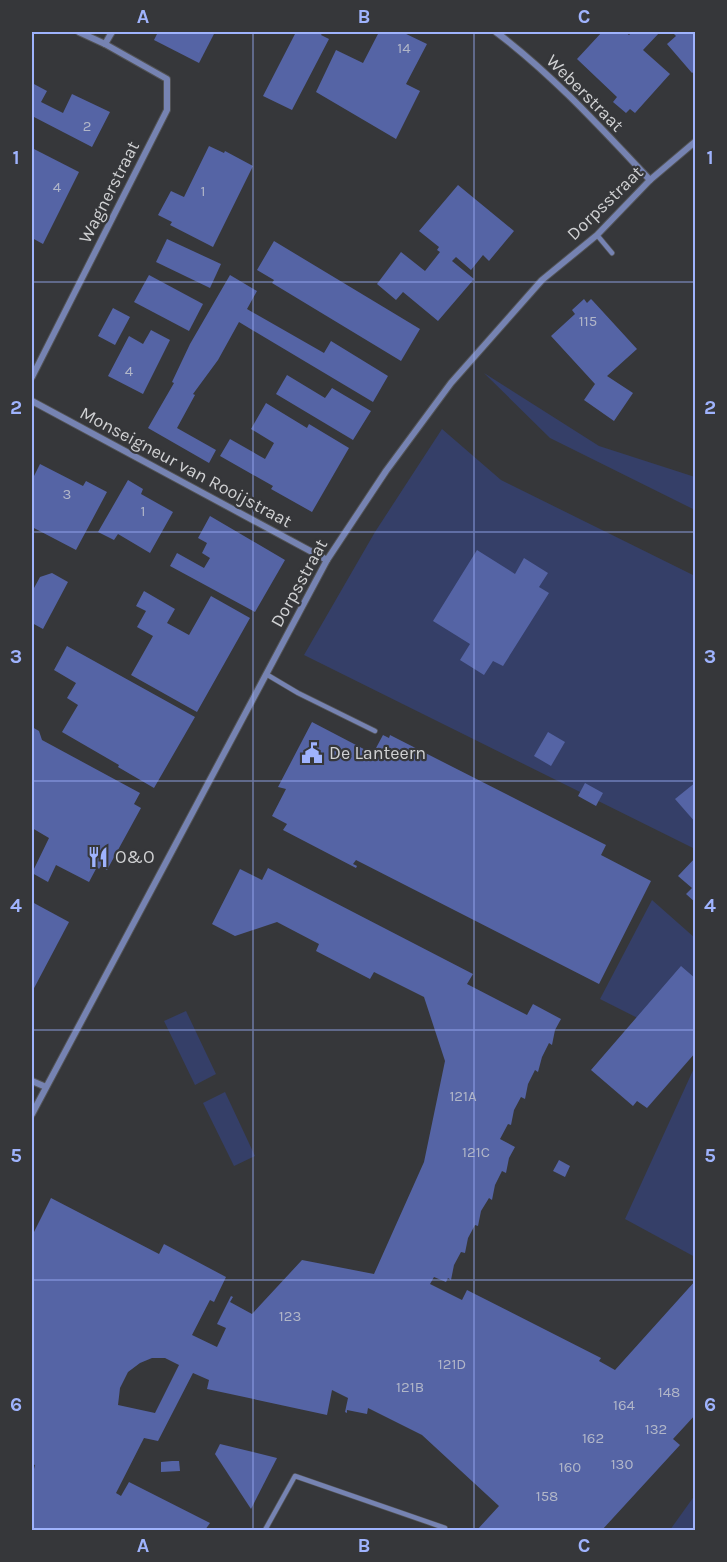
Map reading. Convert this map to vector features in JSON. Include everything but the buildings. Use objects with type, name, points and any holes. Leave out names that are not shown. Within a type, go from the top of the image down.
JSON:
[{"type":"street","points":[[78,32],[105,44],[112,32]]},
{"type":"street","name":"Weberstraat","points":[[496,32],[520,50],[580,105],[650,180]]},
{"type":"street","name":"Wagnerstraat","points":[[32,377],[167,110],[167,79],[105,44]]},
{"type":"street","name":"Dorpsstraat","points":[[32,1114],[327,560],[386,471],[451,382],[542,280],[597,235],[650,180],[696,141]]},
{"type":"street","name":"Monseigneur van Rooijstraat","points":[[32,401],[327,560]]},
{"type":"street","points":[[32,1081],[46,1087]]},
{"type":"lane","points":[[597,235],[612,254]]},
{"type":"lane","points":[[266,674],[298,693],[375,731]]},
{"type":"lane","points":[[265,1530],[295,1476],[445,1528]]},
{"type":"shaded area","points":[[484,373],[599,446],[695,477],[695,510],[550,438]]},
{"type":"shaded area","points":[[442,429],[501,480],[695,576],[695,849],[304,655],[375,532]]},
{"type":"shaded area","points":[[652,900],[695,938],[695,1047],[600,999]]},
{"type":"shaded area","points":[[186,1011],[216,1074],[195,1085],[164,1021]]},
{"type":"shaded area","points":[[695,1066],[696,1257],[625,1219]]},
{"type":"shaded area","points":[[225,1092],[255,1156],[234,1166],[203,1103]]},
{"type":"shaded area","points":[[695,1495],[695,1530],[670,1530]]},
{"type":"place","name":"De Lanteern","points":[[312,753]]},
{"type":"place","name":"O&O","points":[[98,857]]}]
